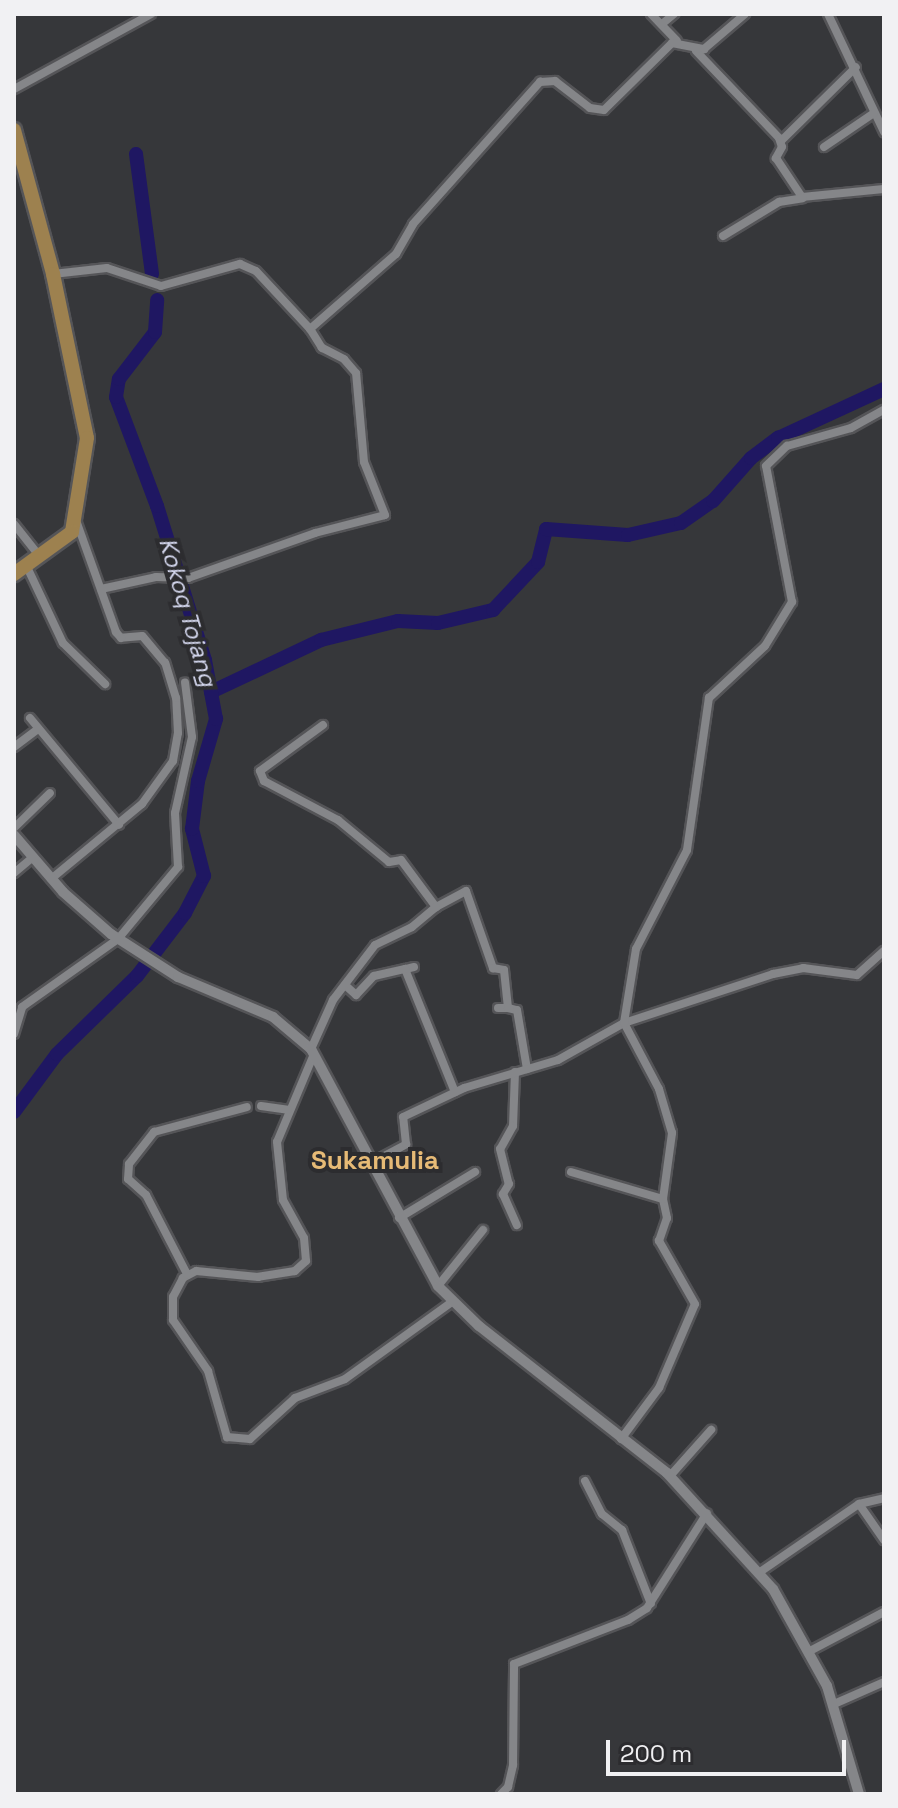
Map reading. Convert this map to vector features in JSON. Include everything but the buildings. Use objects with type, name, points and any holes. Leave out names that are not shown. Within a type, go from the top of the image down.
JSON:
[{"type":"main road","points":[[14,130],[21,176],[53,274],[87,428],[77,523],[66,540],[21,570]]},
{"type":"street","points":[[14,89],[151,14]]},
{"type":"street","points":[[651,14],[677,41],[696,51],[781,141]]},
{"type":"street","points":[[662,24],[674,14]]},
{"type":"street","points":[[696,51],[713,44],[745,14]]},
{"type":"street","points":[[828,14],[856,67],[884,132]]},
{"type":"street","points":[[310,329],[388,263],[451,180],[540,82],[555,81],[590,108],[604,110],[677,41]]},
{"type":"street","points":[[803,198],[776,158],[781,141],[856,67]]},
{"type":"street","points":[[824,147],[874,113]]},
{"type":"street","points":[[723,236],[779,202],[884,189]]},
{"type":"street","points":[[53,274],[107,268],[161,286],[230,266],[250,267],[310,329],[322,348],[344,359],[356,373],[363,400],[364,462],[383,512],[178,577],[101,589]]},
{"type":"street","points":[[621,1439],[659,1388],[695,1304],[660,1245],[667,1218],[663,1199],[672,1157],[668,1118],[659,1089],[624,1023],[636,949],[687,850],[709,698],[765,646],[792,602],[766,466],[787,446],[851,428],[884,410]]},
{"type":"street","points":[[51,879],[119,825],[173,761],[178,710],[164,661],[140,635],[119,636],[77,523]]},
{"type":"street","points":[[14,524],[41,559]]},
{"type":"street","points":[[21,570],[63,643],[105,684]]},
{"type":"street","points":[[14,1034],[22,1007],[118,939],[178,867],[175,813],[192,737],[185,682]]},
{"type":"street","points":[[30,718],[119,825]]},
{"type":"street","points":[[323,725],[260,771],[264,781],[338,820],[389,862],[401,860],[436,907]]},
{"type":"street","points":[[14,747],[38,729]]},
{"type":"street","points":[[14,828],[50,793]]},
{"type":"street","points":[[14,835],[51,879],[118,939],[164,968],[273,1017],[313,1052],[438,1286],[621,1439],[670,1476],[708,1512],[760,1572],[808,1652],[834,1704],[859,1794]]},
{"type":"street","points":[[14,873],[32,858]]},
{"type":"street","points":[[187,1274],[258,1277],[295,1271],[306,1261],[307,1246],[286,1209],[279,1175],[278,1134],[288,1110],[300,1095],[331,1004],[379,941],[410,928],[436,907],[468,893],[493,968],[504,970],[503,1008],[516,1009],[527,1069]]},
{"type":"street","points":[[371,1163],[406,1144],[403,1117],[455,1092],[567,1057],[624,1023],[790,969],[857,975],[884,951]]},
{"type":"street","points":[[345,985],[356,995],[374,976],[409,968],[455,1092]]},
{"type":"street","points":[[515,1072],[513,1126],[500,1149],[509,1184],[503,1194],[517,1225]]},
{"type":"street","points":[[261,1106],[288,1110]]},
{"type":"street","points":[[187,1274],[146,1195],[128,1179],[129,1164],[154,1132],[247,1107]]},
{"type":"street","points":[[399,1218],[475,1172]]},
{"type":"street","points":[[571,1172],[663,1199]]},
{"type":"street","points":[[438,1286],[483,1230]]},
{"type":"street","points":[[187,1274],[177,1285],[173,1320],[208,1371],[227,1437],[241,1442],[258,1433],[295,1398],[345,1379],[453,1301]]},
{"type":"street","points":[[670,1476],[711,1430]]},
{"type":"street","points":[[585,1481],[602,1514],[622,1530],[651,1604]]},
{"type":"street","points":[[760,1572],[859,1504],[884,1498]]},
{"type":"street","points":[[859,1504],[884,1540]]},
{"type":"street","points":[[503,1793],[515,1752],[517,1661],[628,1620],[651,1604],[708,1512]]},
{"type":"street","points":[[808,1652],[884,1612]]},
{"type":"street","points":[[834,1704],[884,1682]]},
{"type":"waterway","name":"Kokoq Tojang","points":[[136,154],[152,274]]},
{"type":"waterway","name":"Kokoq Tojang","points":[[14,1112],[57,1054],[137,976],[185,913],[204,876],[192,829],[198,781],[216,719],[205,660],[157,506],[116,397],[119,379],[155,332],[157,300]]},
{"type":"waterway","points":[[211,692],[321,640],[398,621],[438,623],[493,610],[538,562],[546,529],[628,535],[681,523],[713,501],[751,458],[778,438],[884,389]]},
{"type":"district","name":"Sukamulia","points":[[375,1161]]}]
